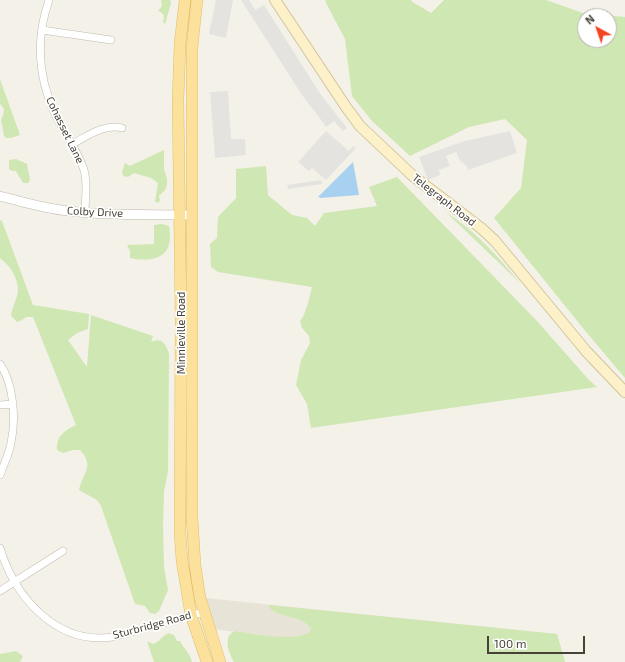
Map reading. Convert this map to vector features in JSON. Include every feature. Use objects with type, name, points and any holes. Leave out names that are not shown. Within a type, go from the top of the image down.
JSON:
[{"type":"main road","name":"Minnieville Road","points":[[185,0],[180,44],[178,93],[193,330],[192,517],[197,580],[204,612],[220,662]]},
{"type":"main road","name":"Minnieville Road","points":[[197,0],[192,48],[181,324],[180,526],[182,561],[191,615],[207,662]]},
{"type":"main road","name":"Telegraph Road","points":[[275,0],[360,126],[413,176],[481,228],[495,241],[582,346],[625,392]]},
{"type":"street","name":"Cohasset Lane","points":[[49,0],[42,30],[40,64],[44,84],[56,115],[82,165],[85,175],[85,213]]},
{"type":"street","points":[[42,30],[111,40]]},
{"type":"street","points":[[72,144],[106,128],[122,128]]},
{"type":"street","name":"Colby Drive","points":[[0,196],[51,209],[85,213],[186,214]]},
{"type":"street","points":[[0,364],[6,377],[13,404],[13,427],[11,442],[0,475]]},
{"type":"street","points":[[0,405],[13,404]]},
{"type":"street","name":"Sturbridge Road","points":[[0,548],[4,561],[15,583],[27,600],[47,620],[65,630],[89,637],[122,635],[204,612]]},
{"type":"street","points":[[0,591],[15,583],[63,551]]},
{"type":"shaded area","points":[[216,0],[233,0],[226,38],[209,34]]},
{"type":"shaded area","points":[[241,0],[249,0],[255,10],[264,5],[321,95],[347,128],[343,131],[334,121],[326,127],[302,95]]},
{"type":"shaded area","points":[[228,91],[231,139],[245,139],[246,155],[215,158],[210,92]]},
{"type":"shaded area","points":[[326,131],[349,151],[353,146],[356,148],[326,180],[312,168],[309,171],[298,162]]},
{"type":"shaded area","points":[[510,131],[517,153],[468,170],[466,165],[460,161],[456,152],[446,156],[450,166],[439,170],[440,175],[428,180],[419,157],[465,141]]},
{"type":"shaded area","points":[[321,180],[322,184],[288,189],[287,185]]},
{"type":"shaded area","points":[[205,598],[557,634],[565,662],[470,662],[213,629]]},
{"type":"green space","points":[[161,0],[170,0],[171,3],[165,24],[163,22],[164,15],[158,11],[162,6]]},
{"type":"green space","points":[[327,0],[412,0],[411,1],[431,13],[444,0],[546,0],[577,11],[577,48],[617,48],[617,16],[625,17],[625,378],[494,218],[521,188],[527,140],[505,119],[469,127],[410,156],[372,121],[352,96],[345,39],[325,1]]},
{"type":"green space","points":[[0,79],[20,135],[11,138],[6,138],[4,136],[1,120],[4,109],[0,104]]},
{"type":"green space","points":[[164,150],[164,169],[167,185],[165,190],[159,196],[160,201],[158,203],[155,202],[158,183],[151,178],[134,173],[128,177],[123,176],[122,172],[125,163],[130,166]]},
{"type":"green space","points":[[16,159],[27,164],[30,180],[28,183],[23,183],[16,171],[9,169],[9,160]]},
{"type":"green space","points":[[266,166],[268,195],[292,215],[307,218],[315,226],[324,213],[377,206],[369,187],[397,177],[537,321],[589,380],[597,387],[311,428],[307,404],[296,385],[301,360],[310,343],[309,336],[302,328],[300,321],[309,301],[312,287],[218,272],[211,267],[210,244],[217,238],[218,217],[236,198],[236,169]]},
{"type":"green space","points":[[446,212],[486,244],[520,283]]},
{"type":"green space","points":[[0,220],[2,221],[33,305],[89,314],[88,329],[77,333],[68,340],[87,367],[91,315],[153,336],[151,342],[158,340],[161,341],[165,344],[168,350],[168,471],[164,492],[163,527],[164,567],[168,590],[159,611],[155,614],[150,613],[145,606],[135,604],[101,506],[97,500],[79,490],[87,470],[87,461],[80,450],[73,450],[63,453],[57,450],[58,441],[62,434],[76,425],[33,317],[26,317],[17,322],[11,316],[18,286],[13,272],[0,258]]},
{"type":"green space","points":[[162,224],[169,226],[169,245],[166,251],[161,256],[155,258],[130,258],[130,251],[127,245],[154,244],[154,225]]},
{"type":"green space","points":[[268,605],[557,634],[565,662],[234,662],[230,654],[228,641],[231,634],[235,631],[285,637],[304,635],[310,632],[311,628],[306,623],[276,612]]},
{"type":"green space","points":[[169,633],[174,635],[177,641],[180,641],[190,656],[192,662],[154,662],[147,641],[153,644]]},
{"type":"green space","points":[[16,651],[23,656],[20,662],[0,662],[0,654]]},
{"type":"water","points":[[353,162],[359,195],[320,198],[318,196]]}]
